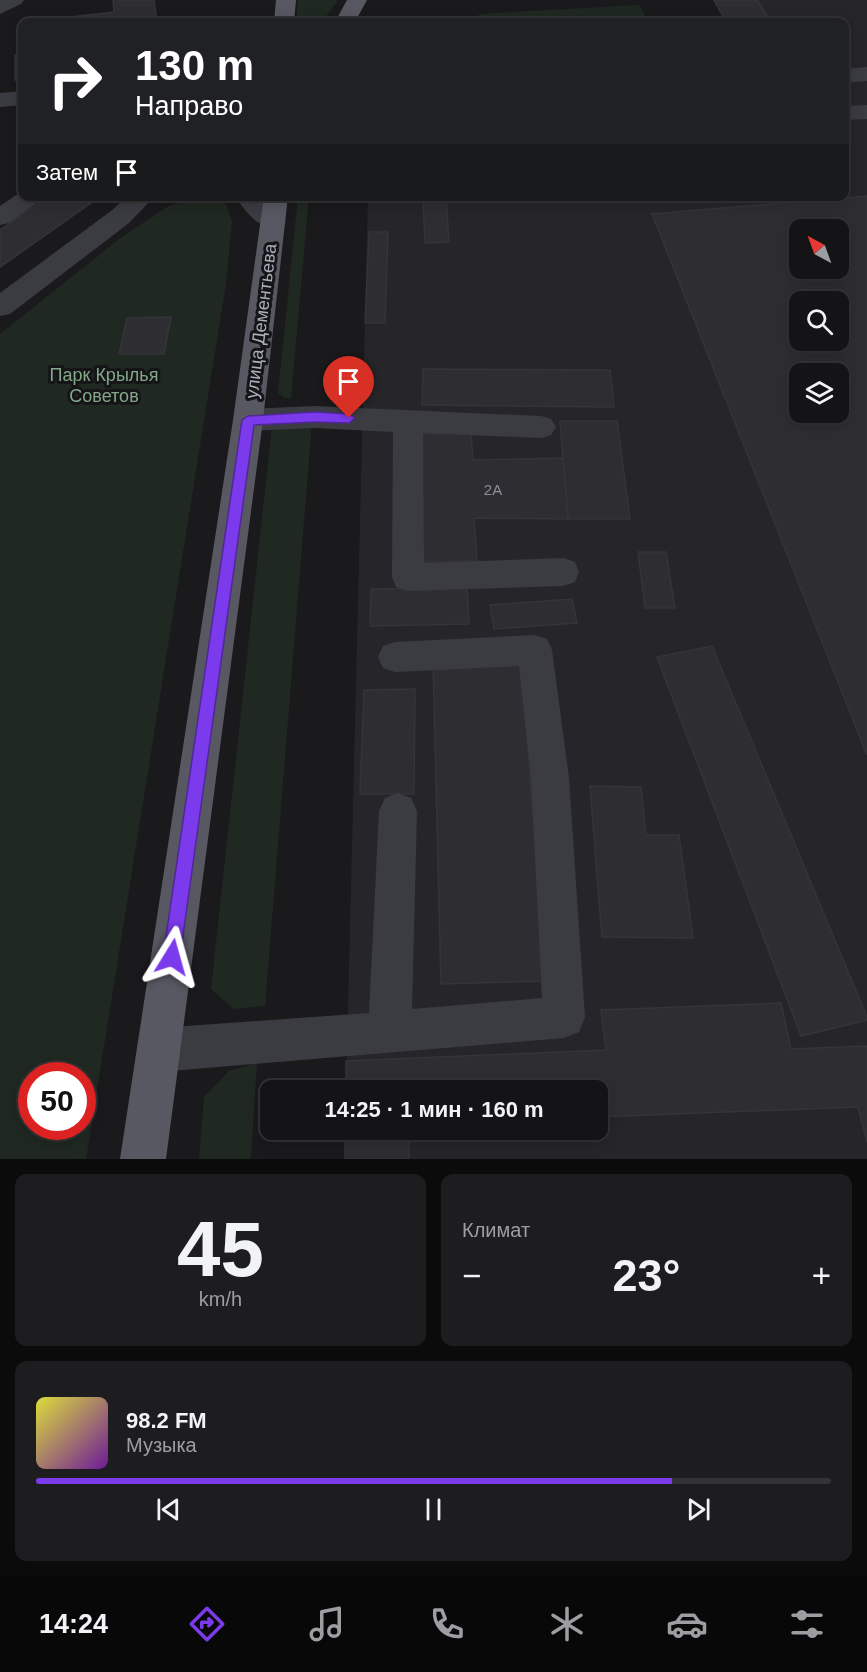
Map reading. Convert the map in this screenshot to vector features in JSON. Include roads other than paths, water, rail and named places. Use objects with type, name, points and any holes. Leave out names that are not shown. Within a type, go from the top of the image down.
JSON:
[{"type":"main road","points":[[284,18],[285,0]]},
{"type":"main road","points":[[347,18],[357,0]]},
{"type":"main road","name":"улица Дементьева","points":[[143,1159],[248,420],[275,209]]},
{"type":"street","points":[[0,8],[14,0]]},
{"type":"street","points":[[849,76],[867,74]]},
{"type":"street","points":[[0,100],[18,98]]},
{"type":"street","points":[[849,113],[867,112]]},
{"type":"street","points":[[0,216],[23,201]]},
{"type":"street","points":[[0,307],[120,217],[138,201]]},
{"type":"street","points":[[120,217],[150,201]]},
{"type":"street","points":[[258,201],[275,209]]},
{"type":"street","points":[[248,420],[314,417],[541,427]]},
{"type":"street","points":[[408,420],[408,577],[563,572]]},
{"type":"street","points":[[159,1050],[564,1017],[550,778],[534,650],[394,657]]},
{"type":"street","points":[[390,1032],[398,811]]},
{"type":"park label","name":"Парк Крылья Советов","points":[[104,385]]}]
